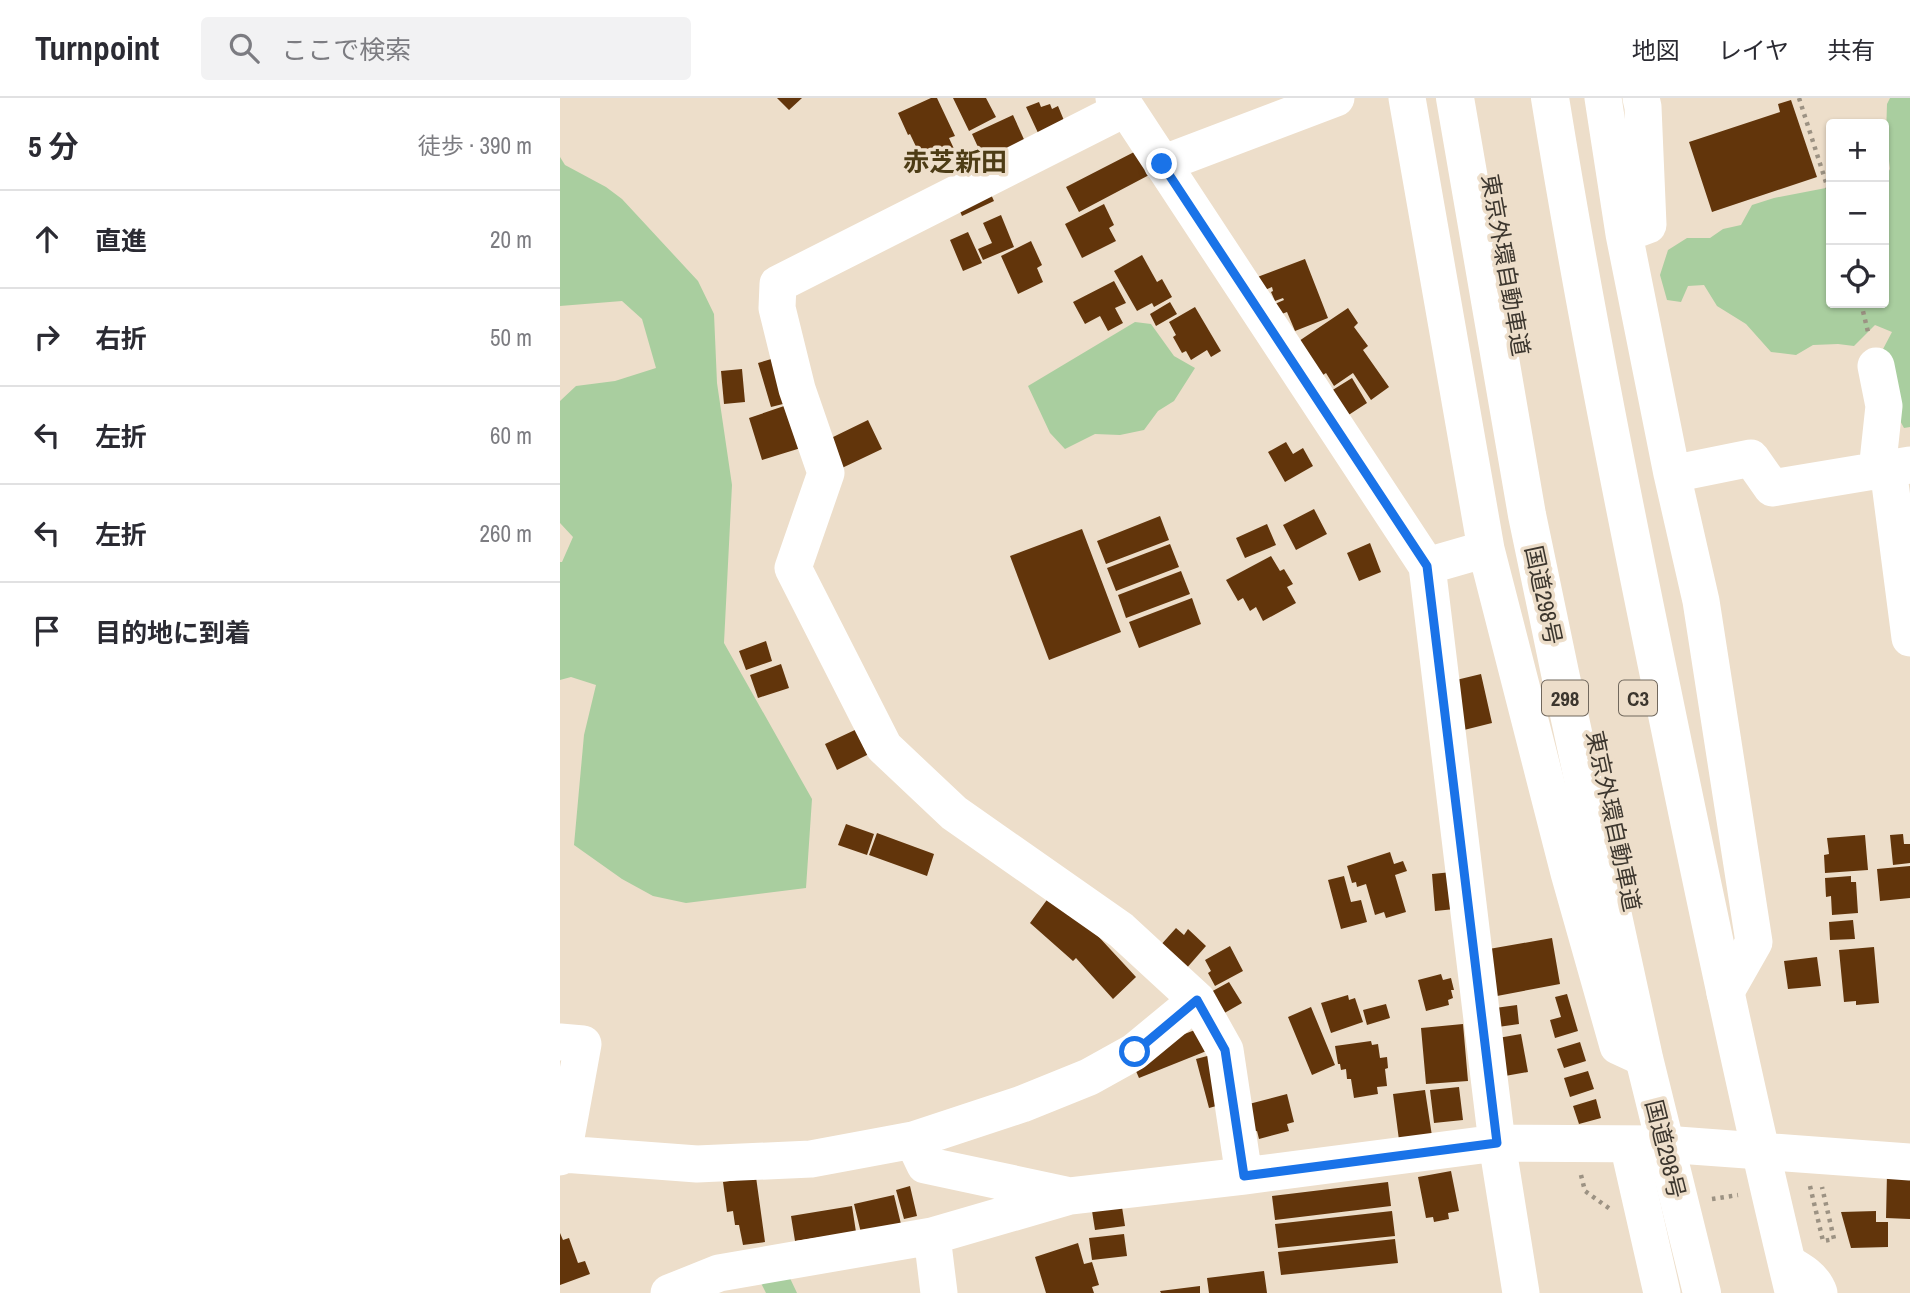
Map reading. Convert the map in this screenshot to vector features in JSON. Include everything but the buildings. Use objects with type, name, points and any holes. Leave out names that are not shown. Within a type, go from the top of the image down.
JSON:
[{"type":"highway","name":"東京外環自動車道","points":[[1478,98],[1515,322],[1571,617],[1634,914],[1724,1293]]},
{"type":"highway","name":"東京外環自動車道","points":[[1526,98],[1564,317],[1621,616],[1679,899],[1784,1283]]},
{"type":"highway","points":[[1550,98],[1619,484],[1759,1151],[1784,1283]]},
{"type":"highway","points":[[1566,98],[1662,634],[1689,820]]},
{"type":"highway","name":"国道298号","points":[[1434,100],[1644,1058],[1646,1144],[1702,1293]]},
{"type":"street","points":[[1162,164],[1336,98]]},
{"type":"street","points":[[1603,98],[1624,234],[1672,474],[1701,601],[1754,942],[1725,993]]},
{"type":"street","points":[[1624,234],[1648,225],[1641,98]]},
{"type":"street","points":[[1434,100],[1486,549],[1569,873],[1618,1046],[1644,1058]]},
{"type":"street","points":[[1244,1176],[1225,1050],[1197,1000],[1121,930],[954,813],[884,747],[793,568],[826,473],[797,389],[777,308],[778,284],[1120,103],[1427,566],[1497,1143],[1521,1293]]},
{"type":"street","points":[[1875,366],[1884,406],[1892,468],[1910,638]]},
{"type":"street","points":[[1672,474],[1751,458],[1772,488],[1892,468]]},
{"type":"street","points":[[1427,566],[1486,549]]},
{"type":"street","points":[[560,1042],[583,1044],[561,1155],[697,1164],[811,1159],[913,1140],[1022,1104],[1089,1077],[1135,1052],[1197,1000]]},
{"type":"street","points":[[913,1140],[925,1166],[1070,1196]]},
{"type":"street","points":[[669,1293],[719,1273],[932,1236],[1070,1196],[1497,1143],[1646,1144],[1910,1162]]},
{"type":"street","points":[[1646,1144],[1662,1293]]},
{"type":"street","points":[[932,1236],[939,1293]]},
{"type":"street","points":[[1784,1283],[1804,1273],[1818,1288],[1819,1293]]},
{"type":"path","points":[[1799,98],[1826,182]]},
{"type":"path","points":[[1579,1166],[1585,1191],[1618,1214]]},
{"type":"path","points":[[1810,1184],[1823,1241],[1834,1239],[1821,1186]]},
{"type":"green space","points":[[1890,98],[1910,98],[1910,427],[1904,428],[1892,406],[1882,351],[1892,332],[1875,325],[1854,346],[1813,345],[1796,355],[1771,352],[1746,324],[1717,306],[1704,285],[1688,286],[1681,302],[1667,300],[1660,275],[1668,250],[1687,238],[1710,238],[1723,229],[1741,225],[1752,205],[1826,188],[1826,308],[1889,308],[1890,169],[1887,104]]},
{"type":"green space","points":[[560,157],[565,165],[606,187],[622,199],[698,281],[714,314],[717,383],[732,485],[724,643],[812,799],[806,888],[686,903],[653,896],[622,879],[574,845],[584,735],[596,685],[571,677],[560,680],[560,562],[573,537],[560,523],[560,401],[576,386],[615,381],[656,368],[642,319],[622,301],[560,306]]},
{"type":"green space","points":[[1135,322],[1151,324],[1174,356],[1195,368],[1174,401],[1158,411],[1144,430],[1120,435],[1095,434],[1065,449],[1050,433],[1028,386]]},
{"type":"green space","points":[[788,1274],[797,1293],[766,1293],[761,1283]]},
{"type":"district","name":"赤芝新田","points":[[955,161]]},
{"type":"route","points":[[1135,1052],[1197,1000],[1225,1050],[1244,1176],[1497,1143],[1427,566],[1162,164]]}]
